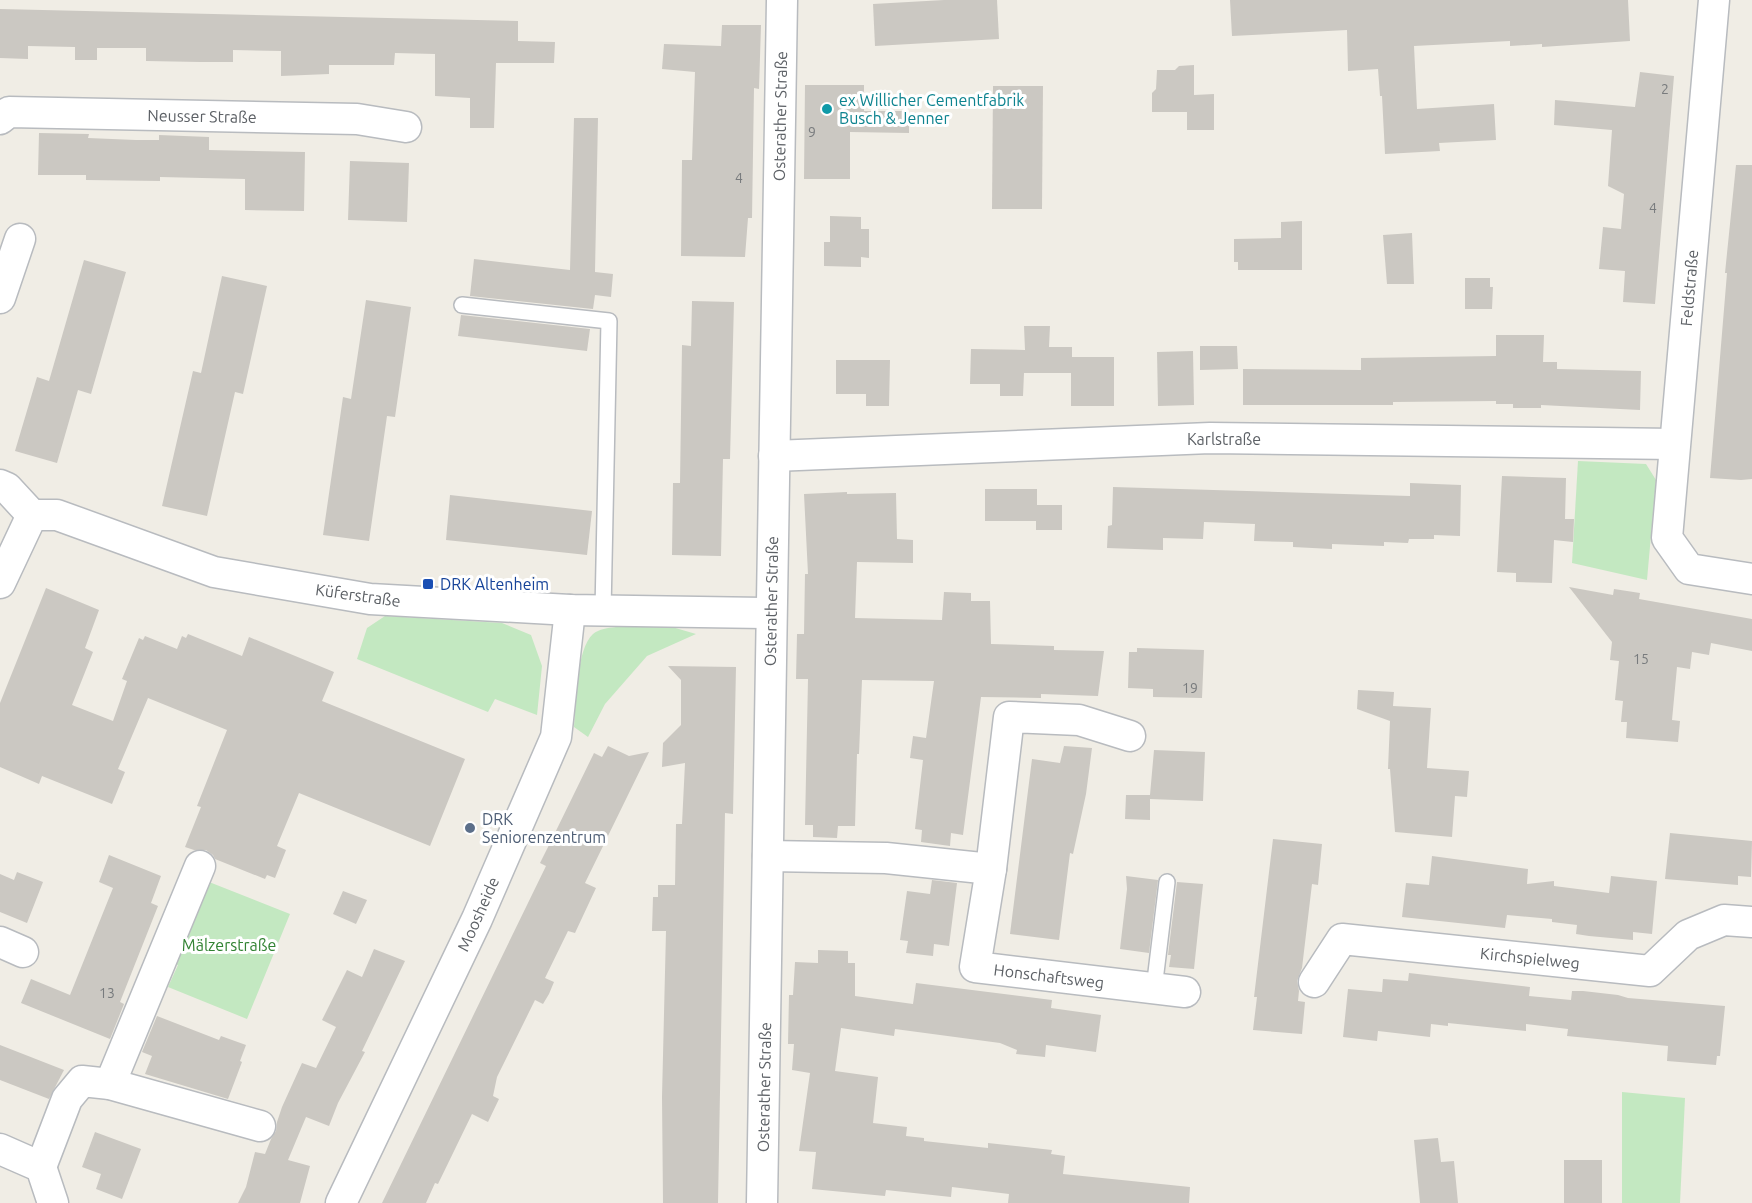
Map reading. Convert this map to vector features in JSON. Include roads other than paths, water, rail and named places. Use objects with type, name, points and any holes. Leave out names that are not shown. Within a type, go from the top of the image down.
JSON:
[{"type":"street","name":"Osterather Straße","points":[[762,1203],[782,0]]},
{"type":"street","name":"Feldstraße","points":[[1714,0],[1666,538],[1689,569],[1752,579]]},
{"type":"street","name":"Neusser Straße","points":[[0,119],[9,112],[357,119],[406,127]]},
{"type":"street","points":[[0,298],[20,239]]},
{"type":"street","name":"Karlstraße","points":[[774,456],[1210,438],[1674,444]]},
{"type":"street","points":[[0,485],[7,488],[32,515],[0,584]]},
{"type":"street","name":"Küferstraße","points":[[32,515],[57,515],[214,572],[370,598],[570,610],[771,613]]},
{"type":"street","name":"Moosheide","points":[[340,1203],[477,919],[556,737],[570,610]]},
{"type":"street","name":"Honschaftsweg","points":[[1130,736],[1079,720],[1010,717],[991,869],[975,967],[1185,992]]},
{"type":"street","points":[[768,855],[886,858],[991,869]]},
{"type":"street","points":[[110,1084],[200,866]]},
{"type":"street","name":"Kirchspielweg","points":[[1314,982],[1342,939],[1650,971],[1688,935],[1724,920],[1752,922]]},
{"type":"street","points":[[53,1203],[41,1167],[67,1099],[82,1081],[110,1084],[260,1126]]},
{"type":"street","points":[[0,1149],[41,1167]]},
{"type":"lane","points":[[462,305],[609,321],[603,611]]},
{"type":"lane","points":[[1154,989],[1167,882]]},
{"type":"place","name":"ex Willicher Cementfabrik Busch & Jenner","points":[[827,109]]},
{"type":"place","name":"DRK Altenheim","points":[[428,584]]},
{"type":"place","name":"DRK Seniorenzentrum","points":[[470,828]]},
{"type":"park label","name":"Mälzerstraße","points":[[229,945]]}]
